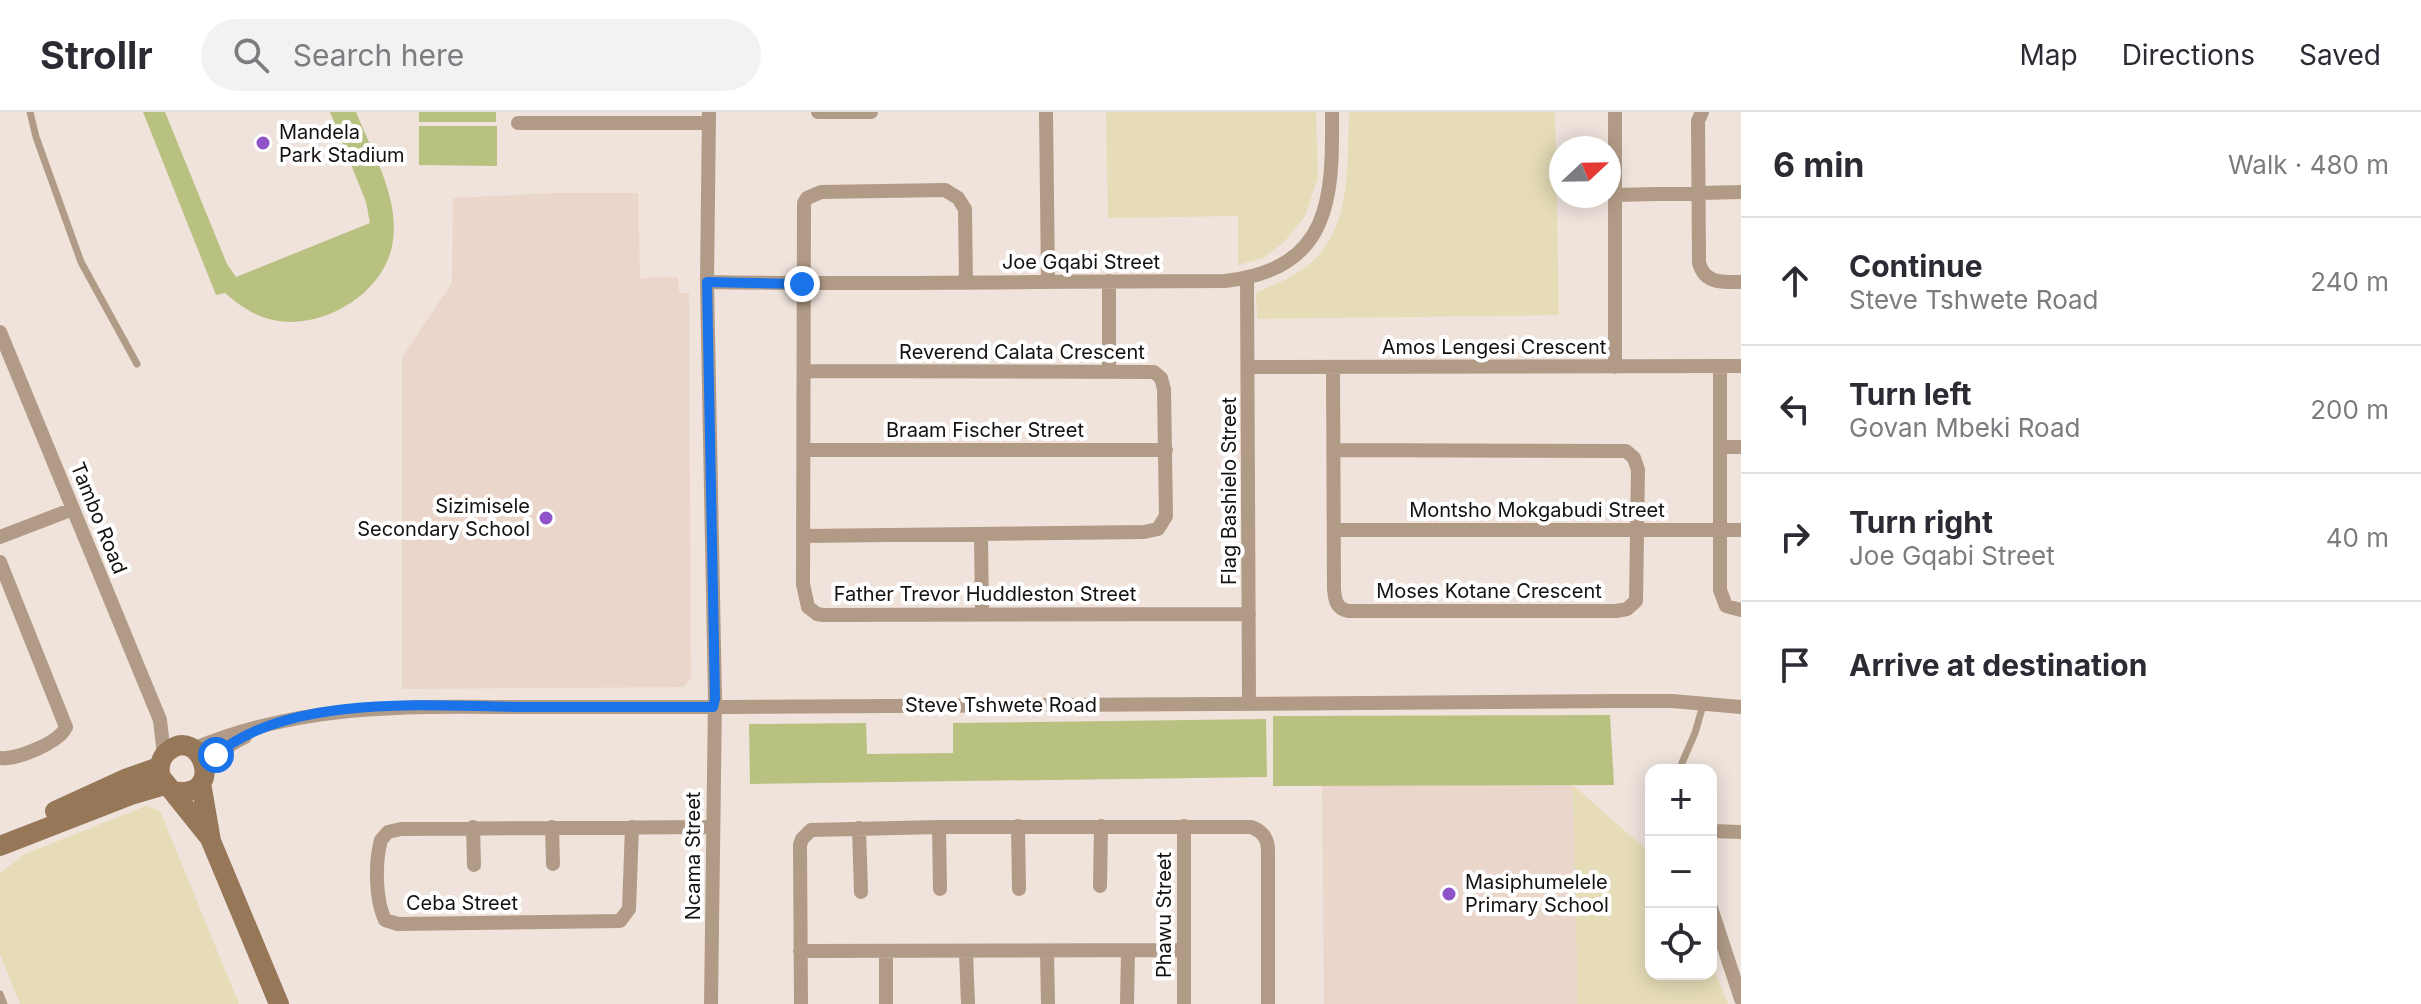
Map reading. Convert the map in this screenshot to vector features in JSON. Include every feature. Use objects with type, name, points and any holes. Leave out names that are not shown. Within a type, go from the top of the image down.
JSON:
[{"type":"street","points":[[818,112],[871,112]]},
{"type":"street","points":[[1046,112],[1048,280]]},
{"type":"street","name":"Joe Gqabi Street","points":[[707,282],[966,283],[1225,281],[1247,278],[1287,261],[1319,225],[1328,201],[1332,172],[1332,112]]},
{"type":"street","points":[[1615,112],[1615,136]]},
{"type":"street","points":[[1702,112],[1698,121],[1698,255],[1701,270],[1711,280],[1741,282]]},
{"type":"street","points":[[518,123],[571,117],[709,118]]},
{"type":"street","name":"Ncama Street","points":[[709,118],[707,282],[715,699],[711,1004]]},
{"type":"street","name":"Father Trevor Huddleston Street","points":[[966,283],[965,209],[958,198],[945,190],[821,192],[807,198],[802,208],[802,284],[804,595],[808,607],[817,614],[1249,614]]},
{"type":"street","points":[[1621,195],[1741,192]]},
{"type":"street","points":[[1615,208],[1615,367]]},
{"type":"street","name":"Flag Bashielo Street","points":[[1247,278],[1249,703]]},
{"type":"street","points":[[1109,281],[1109,370]]},
{"type":"street","name":"Tambo Road","points":[[0,332],[160,720],[173,765]]},
{"type":"street","points":[[1720,366],[1720,594],[1726,606],[1741,610]]},
{"type":"street","name":"Amos Lengesi Crescent","points":[[1248,367],[1741,366]]},
{"type":"street","name":"Moses Kotane Crescent","points":[[1333,369],[1334,599],[1343,609],[1616,611],[1632,606],[1638,595],[1638,470],[1634,458],[1622,449],[1335,450]]},
{"type":"street","name":"Reverend Calata Crescent","points":[[804,371],[1149,370],[1161,378],[1164,389],[1166,450],[1166,516],[1158,529],[1144,532],[805,536]]},
{"type":"street","points":[[1720,447],[1741,447]]},
{"type":"street","name":"Braam Fischer Street","points":[[805,450],[1166,450]]},
{"type":"street","points":[[0,537],[73,509]]},
{"type":"street","name":"Montsho Mokgabudi Street","points":[[1334,530],[1741,530]]},
{"type":"street","points":[[981,535],[982,613]]},
{"type":"street","points":[[0,562],[66,727],[59,738],[12,758],[0,758]]},
{"type":"street","name":"Steve Tshwete Road","points":[[0,846],[131,795],[222,736],[342,710],[400,706],[1249,703],[1703,703],[1741,707]]},
{"type":"street","name":"Steve Tshwete Road","points":[[203,778],[216,755],[263,727]]},
{"type":"street","points":[[173,765],[205,763],[203,778],[211,841]]},
{"type":"street","points":[[173,765],[184,793],[194,790],[203,778]]},
{"type":"street","points":[[173,765],[211,841],[279,1004]]},
{"type":"street","name":"Steve Tshwete Road","points":[[0,834],[125,779],[173,765]]},
{"type":"street","points":[[1018,826],[1019,889]]},
{"type":"street","points":[[1100,886],[1101,826]]},
{"type":"street","points":[[801,1004],[802,839],[806,834],[817,829],[859,828],[1184,826],[1251,827],[1258,829],[1266,839],[1268,1004]]},
{"type":"street","name":"Phawu Street","points":[[1184,826],[1184,1004]]},
{"type":"street","name":"Ceba Street","points":[[632,827],[629,909],[620,921],[398,924],[385,920],[380,908],[378,849],[388,832],[473,827],[632,827],[713,827]]},
{"type":"street","name":"Ceba Street","points":[[473,827],[474,865]]},
{"type":"street","points":[[552,827],[553,864]]},
{"type":"street","points":[[939,827],[940,889]]},
{"type":"street","points":[[859,828],[861,892]]},
{"type":"street","points":[[1717,831],[1741,832]]},
{"type":"street","points":[[1717,926],[1741,999]]},
{"type":"street","points":[[800,951],[1184,950]]},
{"type":"street","points":[[1127,1004],[1128,951]]},
{"type":"street","points":[[966,952],[968,1004]]},
{"type":"street","points":[[1047,952],[1048,1004]]},
{"type":"street","points":[[886,953],[886,1004]]},
{"type":"lane","points":[[30,112],[81,262],[137,364]]},
{"type":"lane","points":[[1682,763],[1703,703]]},
{"type":"lane","points":[[0,994],[4,1004]]},
{"type":"shaded area","name":"Sizimisele Secondary School","points":[[638,193],[640,278],[678,277],[679,293],[689,293],[691,679],[683,687],[402,689],[402,357],[452,283],[453,198]]},
{"type":"shaded area","name":"Masiphumelele Primary School","points":[[1322,784],[1573,785],[1578,1004],[1324,1004]]},
{"type":"green space","points":[[143,112],[165,112],[227,264],[236,277],[370,223],[366,202],[330,112],[356,112],[383,174],[392,207],[393,240],[379,276],[349,304],[312,320],[273,320],[247,310],[225,293],[216,295]]},
{"type":"green space","points":[[419,112],[496,112],[496,122],[419,122]]},
{"type":"green space","points":[[419,126],[497,126],[497,166],[419,165]]},
{"type":"green space","points":[[1610,715],[1614,785],[1273,786],[1273,716]]},
{"type":"green space","points":[[1266,719],[1267,777],[750,784],[749,724],[866,723],[867,754],[953,753],[953,723]]},
{"type":"sand","points":[[1106,112],[1316,112],[1318,177],[1305,216],[1284,242],[1263,258],[1238,265],[1238,216],[1108,218]]},
{"type":"sand","points":[[1349,112],[1555,112],[1555,136],[1549,136],[1549,208],[1557,208],[1559,315],[1257,319],[1256,293],[1306,267],[1332,235],[1340,216],[1347,175]]},
{"type":"sand","points":[[1573,785],[1645,849],[1645,980],[1717,980],[1717,977],[1728,1004],[1578,1004]]},
{"type":"sand","points":[[146,806],[160,811],[239,1004],[20,1004],[0,954],[0,873],[25,854]]},
{"type":"place","name":"Mandela Park Stadium","points":[[263,143]]},
{"type":"place","name":"Sizimisele Secondary School","points":[[546,518]]},
{"type":"place","name":"Masiphumelele Primary School","points":[[1449,894]]},
{"type":"route","points":[[216,755],[263,727],[342,710],[400,706],[713,707],[707,282],[802,284]]}]
